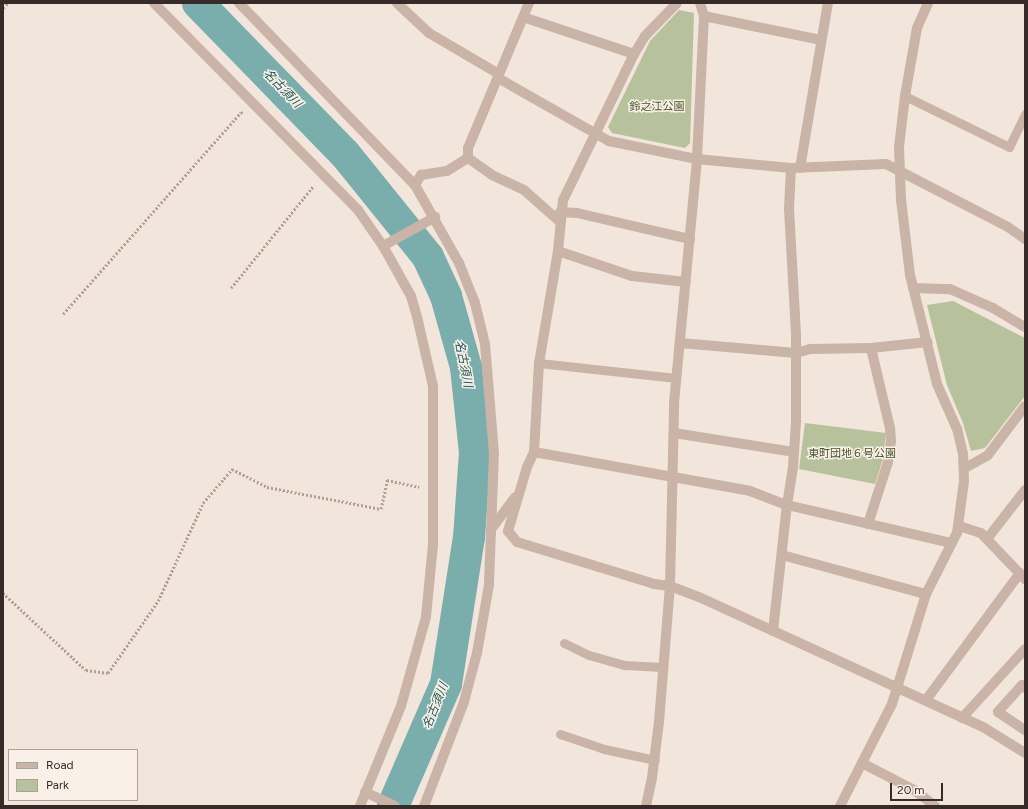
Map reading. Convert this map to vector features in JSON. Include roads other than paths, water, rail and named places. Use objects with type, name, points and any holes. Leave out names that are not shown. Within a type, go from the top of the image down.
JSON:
[{"type":"street","points":[[154,3],[358,210],[383,246],[411,296],[433,386],[433,545],[426,617],[401,706],[360,806]]},
{"type":"street","points":[[239,3],[416,186],[435,217],[469,284],[485,344],[493,422],[490,585],[477,653],[457,723],[424,806]]},
{"type":"street","points":[[397,3],[409,7],[429,33],[595,136],[609,141],[697,159],[796,168],[886,164],[1008,227],[1025,239]]},
{"type":"street","points":[[468,158],[468,148],[529,3]]},
{"type":"street","points":[[677,3],[645,36],[634,54],[563,200],[560,217],[558,251],[539,363],[534,452],[519,492],[508,531],[517,542],[654,584],[670,586],[926,700],[983,727],[1025,753]]},
{"type":"street","points":[[646,806],[655,760],[670,586],[676,378],[697,159],[704,16],[700,3]]},
{"type":"street","points":[[773,631],[794,452],[796,353],[789,209],[828,3]]},
{"type":"street","points":[[840,806],[892,704],[926,594],[959,526],[965,468],[957,429],[937,384],[928,342],[913,288],[904,234],[900,172],[899,147],[905,96],[917,28],[928,3]]},
{"type":"street","points":[[704,16],[821,40]]},
{"type":"street","points":[[523,17],[634,54]]},
{"type":"street","points":[[416,186],[422,175],[447,170],[468,158]]},
{"type":"street","points":[[468,158],[492,175],[524,190],[560,217]]},
{"type":"street","points":[[560,217],[577,213],[690,239]]},
{"type":"street","points":[[383,246],[435,217]]},
{"type":"street","points":[[558,251],[632,276],[686,282]]},
{"type":"street","points":[[913,288],[950,289],[993,308],[1025,327]]},
{"type":"street","points":[[680,343],[796,353],[810,350],[871,348],[928,342]]},
{"type":"street","points":[[868,524],[888,462],[891,440],[890,428],[871,348]]},
{"type":"street","points":[[965,468],[988,455],[1025,406]]},
{"type":"street","points":[[674,433],[794,452]]},
{"type":"street","points":[[534,452],[750,491],[787,505],[952,543]]},
{"type":"street","points":[[987,539],[1025,490]]},
{"type":"street","points":[[492,528],[519,492]]},
{"type":"street","points":[[926,700],[1023,576],[981,533],[959,526]]},
{"type":"street","points":[[782,555],[926,594]]},
{"type":"street","points":[[962,718],[1025,649]]},
{"type":"street","points":[[1024,685],[998,712],[1025,730]]},
{"type":"street","points":[[862,763],[914,790],[922,802],[934,806]]},
{"type":"street","points":[[365,792],[395,806]]},
{"type":"lane","points":[[905,96],[1008,147],[1025,114]]},
{"type":"lane","points":[[539,363],[676,378]]},
{"type":"lane","points":[[564,643],[614,662],[647,668],[662,667]]},
{"type":"lane","points":[[560,734],[604,749],[655,760]]},
{"type":"waterway","name":"名古須川","points":[[198,3],[345,154],[428,257],[446,296],[466,367],[475,452],[469,537],[446,684],[393,806]]},
{"type":"park label","name":"鈴之江公園","points":[[657,107]]},
{"type":"park label","name":"東町団地６号公園","points":[[852,454]]}]
